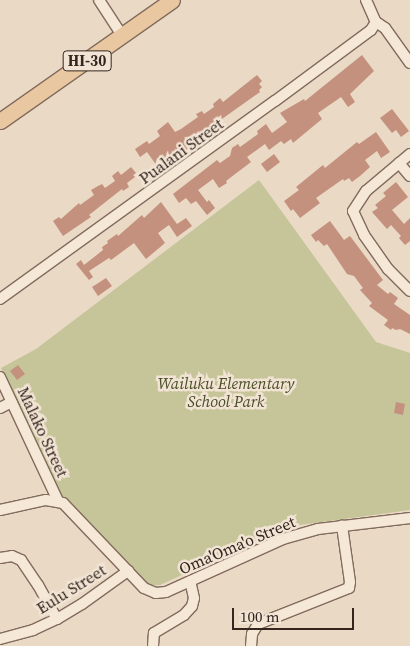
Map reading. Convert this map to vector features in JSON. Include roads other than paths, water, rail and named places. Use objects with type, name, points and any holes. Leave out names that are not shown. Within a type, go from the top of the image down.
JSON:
[{"type":"main road","name":"HI-30","points":[[0,121],[172,0]]},
{"type":"street","points":[[99,0],[123,36]]},
{"type":"street","points":[[366,0],[376,22],[385,28],[410,63]]},
{"type":"street","name":"Pualani Street","points":[[0,299],[72,250],[282,96],[371,30],[376,22]]},
{"type":"street","points":[[410,154],[366,191],[353,211],[369,242],[388,269],[410,291]]},
{"type":"street","points":[[399,163],[410,176]]},
{"type":"street","name":"Malako Street","points":[[0,377],[58,501]]},
{"type":"street","points":[[0,408],[12,402]]},
{"type":"street","points":[[0,510],[42,500],[58,501],[69,507],[128,571]]},
{"type":"street","name":"Oma'Oma'o Street","points":[[128,571],[150,592],[166,592],[283,539],[318,529],[410,518]]},
{"type":"street","points":[[251,646],[252,634],[258,624],[349,588],[350,582],[342,526]]},
{"type":"street","points":[[0,558],[12,556],[21,560],[57,619]]},
{"type":"street","name":"Eulu Street","points":[[0,639],[33,630],[57,619],[82,604],[128,571]]},
{"type":"street","points":[[153,646],[154,633],[184,615],[192,606],[194,598],[190,580]]},
{"type":"park label","name":"Wailuku Elementary School Park","points":[[226,392]]}]
